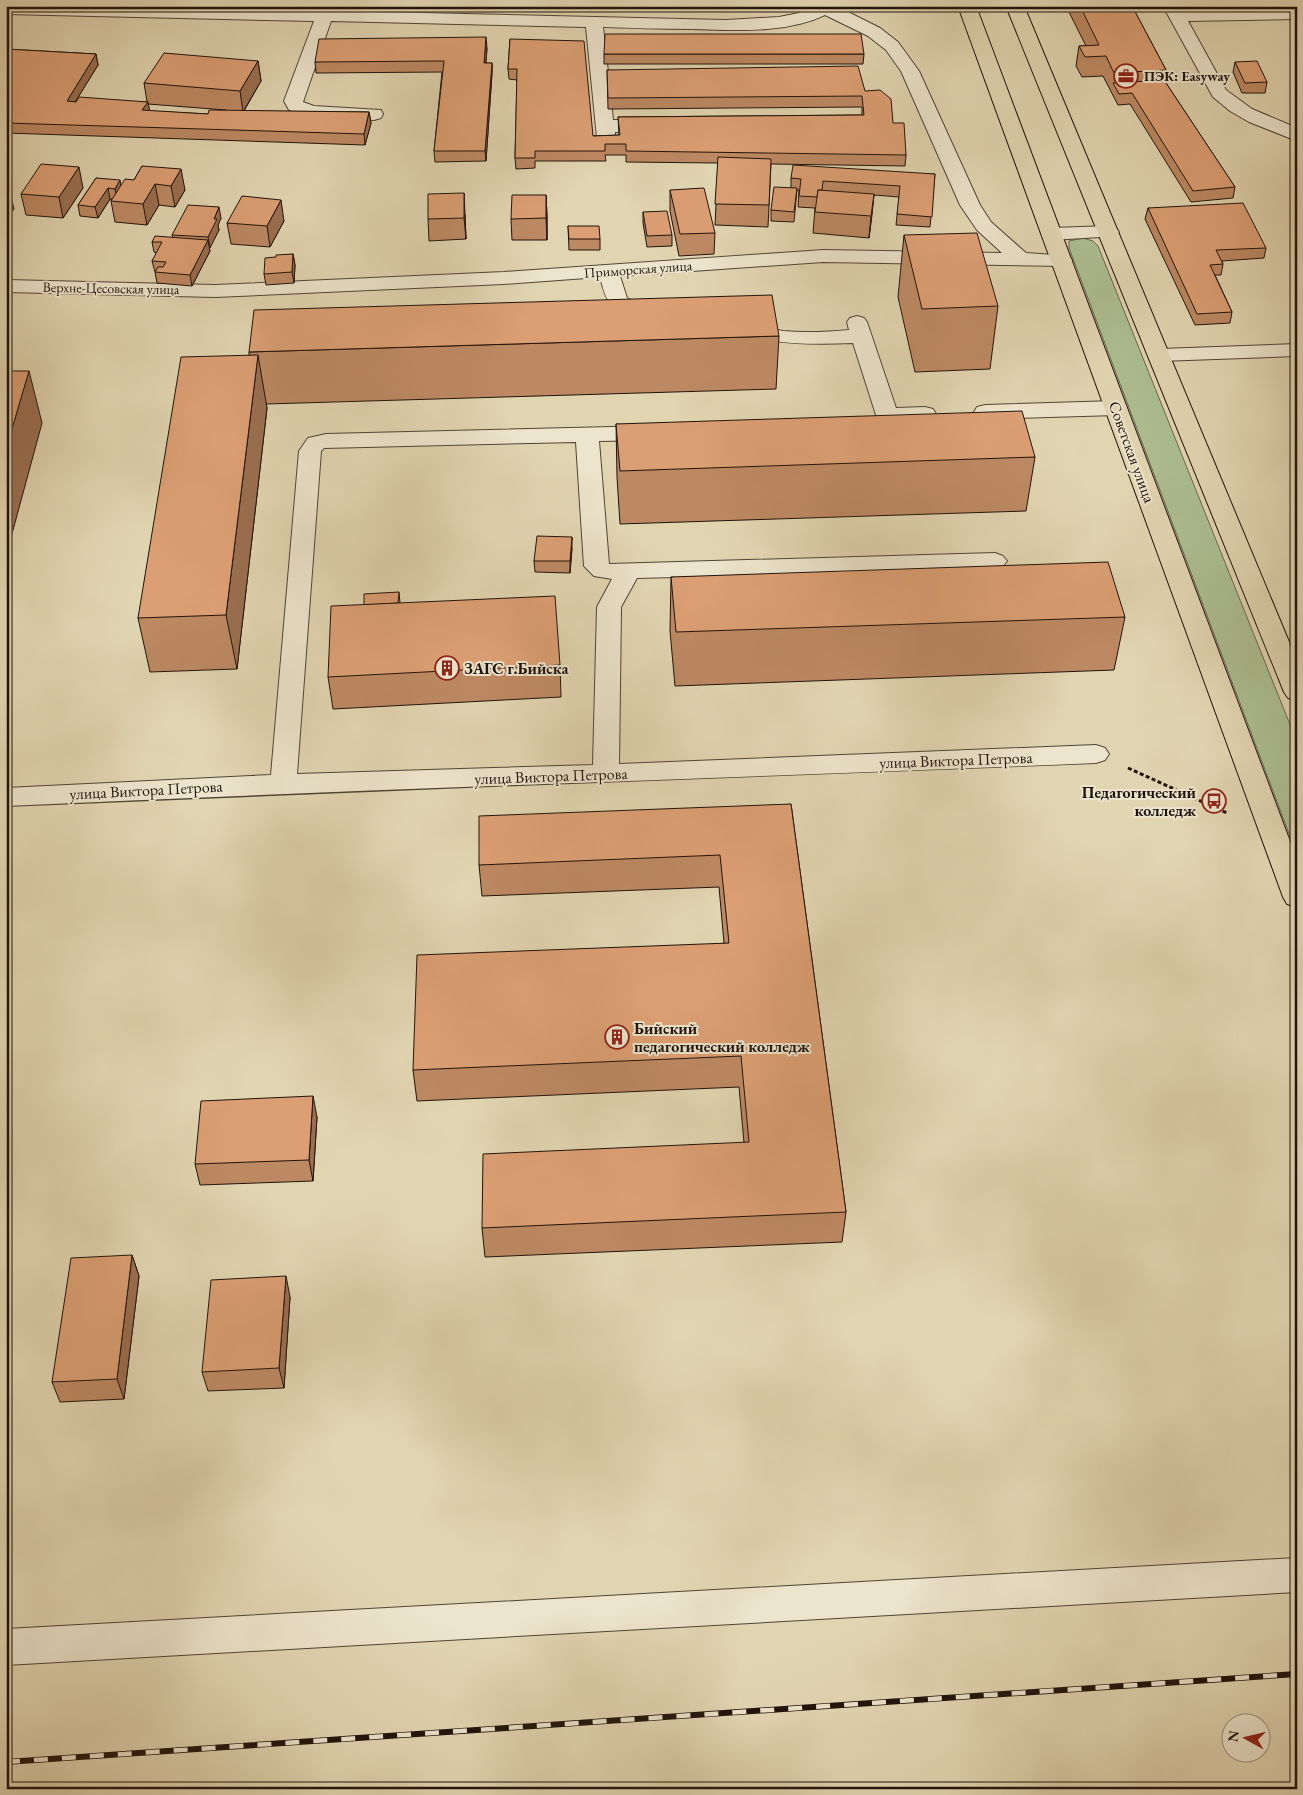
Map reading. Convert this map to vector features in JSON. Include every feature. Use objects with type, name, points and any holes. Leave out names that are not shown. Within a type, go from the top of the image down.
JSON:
[{"type":"main road","name":"Советская улица","points":[[967,6],[1297,897]]},
{"type":"main road","points":[[1015,6],[1297,692]]},
{"type":"street","points":[[238,15],[258,6]]},
{"type":"street","points":[[6,9],[324,17],[744,24],[794,20],[827,7],[874,32],[892,46],[910,71],[970,205],[984,226],[1020,259]]},
{"type":"street","points":[[1297,14],[1173,11],[1212,84],[1229,103],[1258,120],[1297,135]]},
{"type":"street","points":[[324,17],[293,101],[295,106],[313,111],[374,114]]},
{"type":"street","points":[[594,22],[605,132],[672,126]]},
{"type":"street","points":[[600,77],[658,77]]},
{"type":"street","points":[[1052,234],[1109,232]]},
{"type":"street","name":"Приморская улица","points":[[215,291],[504,278],[823,256],[1062,260]]},
{"type":"street","points":[[609,271],[617,302],[623,306],[672,316]]},
{"type":"street","name":"Верхне-Цесовская улица","points":[[6,286],[215,291]]},
{"type":"street","points":[[718,325],[783,337],[812,339],[859,329],[878,416],[1116,408]]},
{"type":"street","points":[[1160,355],[1297,350]]},
{"type":"street","points":[[283,784],[310,451],[316,443],[326,441],[674,433]]},
{"type":"street","points":[[587,435],[596,566],[600,570],[629,571],[995,561]]},
{"type":"street","points":[[606,774],[609,607],[629,571]]},
{"type":"street","name":"улица Виктора Петрова","points":[[6,797],[283,784],[606,774],[1096,754]]},
{"type":"street","points":[[6,1646],[1297,1575]]},
{"type":"path","points":[[1096,754],[1273,833]]},
{"type":"green space","points":[[1083,238],[1093,241],[1098,246],[1297,742],[1297,855],[1069,248],[1069,241]]},
{"type":"building","points":[[1080,6],[1132,6],[1166,70],[1114,73],[1106,56],[1085,57],[1079,46],[1099,45]]},
{"type":"building","points":[[605,34],[861,34],[864,54],[604,54]]},
{"type":"building","points":[[486,37],[484,63],[492,63],[485,151],[434,151],[444,61],[315,62],[319,39]]},
{"type":"building","points":[[510,39],[584,41],[593,136],[620,135],[618,117],[864,115],[862,96],[608,98],[607,70],[858,66],[865,91],[880,90],[891,99],[893,123],[904,123],[906,155],[626,151],[626,144],[605,144],[605,151],[535,151],[535,158],[515,158],[517,69],[508,69]]},
{"type":"building","points":[[6,49],[96,54],[67,101],[76,102],[79,97],[148,102],[142,110],[208,114],[209,110],[369,112],[364,134],[6,123]]},
{"type":"building","points":[[164,53],[258,61],[240,91],[144,83]]},
{"type":"building","points":[[1257,61],[1267,82],[1245,83],[1235,62]]},
{"type":"building","points":[[1164,80],[1235,187],[1193,191],[1132,93],[1119,94],[1113,83]]},
{"type":"building","points":[[718,157],[771,159],[769,205],[715,204]]},
{"type":"building","points":[[41,164],[79,167],[59,197],[21,194]]},
{"type":"building","points":[[793,165],[935,174],[932,217],[897,214],[900,186],[823,181],[822,190],[818,190],[817,197],[799,196],[801,179],[791,178]]},
{"type":"building","points":[[142,166],[181,169],[171,186],[155,184],[143,204],[111,201],[125,179],[134,180]]},
{"type":"building","points":[[96,178],[120,180],[115,189],[108,188],[95,207],[78,205]]},
{"type":"building","points":[[774,187],[797,188],[794,212],[771,210]]},
{"type":"building","points":[[704,188],[715,233],[680,234],[670,190]]},
{"type":"building","points":[[818,190],[874,194],[871,216],[815,212]]},
{"type":"building","points":[[464,193],[464,218],[428,219],[428,194]]},
{"type":"building","points":[[512,195],[546,195],[546,218],[511,219]]},
{"type":"building","points":[[242,196],[281,200],[267,226],[227,223]]},
{"type":"building","points":[[1243,203],[1266,248],[1216,250],[1223,264],[1210,265],[1232,312],[1197,314],[1148,208]]},
{"type":"building","points":[[188,205],[219,207],[214,219],[217,219],[208,237],[172,235]]},
{"type":"building","points":[[667,211],[672,235],[647,236],[643,212]]},
{"type":"building","points":[[568,226],[599,226],[600,239],[569,239]]},
{"type":"building","points":[[977,233],[998,306],[922,309],[904,235]]},
{"type":"building","points":[[155,236],[208,240],[190,275],[155,272],[158,267],[163,267],[166,262],[152,261],[162,242],[152,242]]},
{"type":"building","points":[[293,254],[292,272],[264,274],[265,258]]},
{"type":"building","points":[[772,295],[779,336],[249,352],[254,310]]},
{"type":"building","points":[[258,355],[226,615],[138,618],[181,357]]},
{"type":"building","points":[[6,371],[29,371],[6,449]]},
{"type":"building","points":[[1022,411],[1035,457],[620,471],[616,424]]},
{"type":"building","points":[[537,536],[572,537],[570,561],[534,561]]},
{"type":"building","points":[[1108,562],[1125,617],[676,632],[671,577]]},
{"type":"building","points":[[399,592],[398,603],[364,605],[364,594]]},
{"type":"building","points":[[555,596],[560,665],[328,677],[331,606]]},
{"type":"building","name":"Бийский педагогический колледж","points":[[791,804],[846,1212],[482,1228],[483,1154],[749,1142],[741,1056],[413,1070],[417,955],[729,943],[720,855],[479,865],[479,816]]},
{"type":"building","points":[[313,1096],[309,1160],[195,1164],[201,1101]]},
{"type":"building","points":[[132,1255],[117,1379],[52,1382],[71,1258]]},
{"type":"building","points":[[286,1276],[279,1368],[202,1372],[211,1280]]},
{"type":"railway","points":[[6,1762],[1297,1674]]},
{"type":"place","name":"ПЭК: Easyway","points":[[1126,76]]},
{"type":"place","name":"ЗАГС г.Бийска","points":[[447,668]]},
{"type":"place","name":"Педагогический колледж","points":[[1214,801]]},
{"type":"place","name":"Бийский педагогический колледж","points":[[617,1037]]}]
